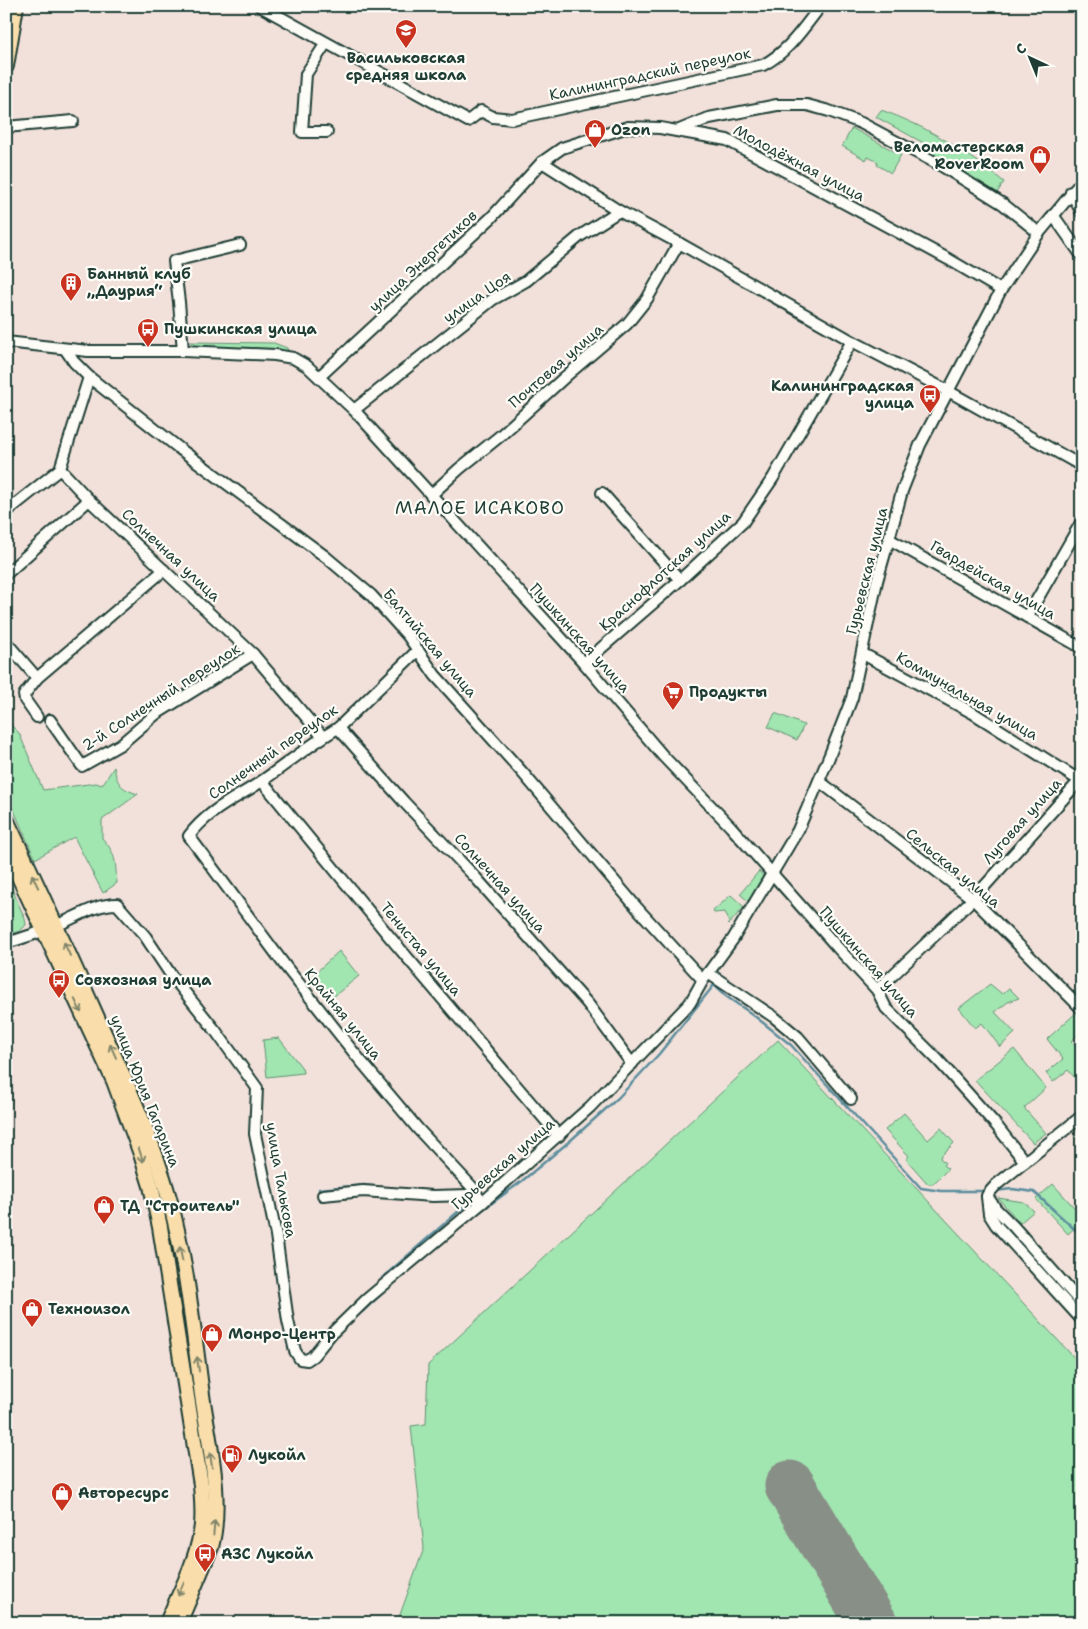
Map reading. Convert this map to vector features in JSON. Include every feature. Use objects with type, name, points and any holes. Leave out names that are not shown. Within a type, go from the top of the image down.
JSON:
[{"type":"main road","points":[[6,66],[16,6]]},
{"type":"main road","name":"улица Юрия Гагарина","points":[[6,819],[134,1132],[151,1186],[160,1227],[201,1485],[202,1509],[202,1531],[197,1550],[166,1623]]},
{"type":"main road","name":"улица Юрия Гагарина","points":[[6,849],[50,927],[123,1075],[153,1148],[175,1220],[184,1265],[214,1482],[216,1509],[211,1548],[179,1623]]},
{"type":"street","points":[[260,6],[326,43],[306,74],[302,132],[328,132]]},
{"type":"street","name":"Калининградский переулок","points":[[326,43],[468,120],[481,111],[493,117],[512,119],[763,65],[793,43],[816,12],[813,6]]},
{"type":"street","points":[[677,131],[710,118],[777,105],[806,105],[829,111],[861,123],[942,166],[1004,204],[1039,233]]},
{"type":"street","points":[[6,127],[74,121]]},
{"type":"street","name":"Молодёжная улица","points":[[542,162],[562,148],[628,127],[660,128],[727,140],[948,259],[1001,290]]},
{"type":"street","points":[[542,162],[620,211],[852,341],[948,391],[1082,466]]},
{"type":"street","name":"улица Энергетиков","points":[[319,377],[490,218],[542,162]]},
{"type":"street","name":"Гурьевская улица","points":[[313,1356],[330,1335],[367,1299],[482,1203],[590,1107],[690,1003],[704,979],[733,938],[798,830],[852,698],[863,654],[877,581],[902,491],[920,445],[1001,290],[1039,233],[1082,181]]},
{"type":"street","points":[[1071,192],[1082,213]]},
{"type":"street","name":"улица Цоя","points":[[354,410],[492,300],[526,281],[580,236],[620,211]]},
{"type":"street","points":[[1053,215],[1082,256]]},
{"type":"street","name":"Почтовая улица","points":[[432,495],[459,469],[500,436],[627,324],[647,299],[680,243]]},
{"type":"street","points":[[183,351],[180,302],[174,261],[240,245]]},
{"type":"street","name":"Краснофлотская улица","points":[[584,663],[680,580],[743,522],[774,478],[852,341]]},
{"type":"street","name":"Пушкинская улица","points":[[6,342],[65,349],[276,355],[293,358],[319,377],[354,410],[584,663],[663,756],[731,827],[877,990],[886,1008],[938,1060],[996,1125],[1025,1162]]},
{"type":"street","name":"Балтийская улица","points":[[65,349],[74,362],[89,377],[180,449],[326,557],[371,595],[408,636],[435,675],[522,772],[638,909],[704,979],[774,1017],[798,1037],[851,1100]]},
{"type":"street","points":[[6,512],[60,469],[89,377]]},
{"type":"street","name":"Солнечная улица","points":[[60,469],[89,500],[253,654],[323,737]]},
{"type":"street","points":[[602,493],[680,580]]},
{"type":"street","points":[[6,574],[89,500]]},
{"type":"street","points":[[1027,617],[1082,521]]},
{"type":"street","name":"Гвардейская улица","points":[[889,539],[1082,648]]},
{"type":"street","points":[[37,717],[24,700],[24,695],[37,678],[164,570]]},
{"type":"street","points":[[6,642],[37,678]]},
{"type":"street","name":"Солнечный переулок","points":[[189,836],[198,824],[222,805],[262,781],[338,728],[418,650]]},
{"type":"street","name":"2-й Солнечный переулок","points":[[50,720],[82,766],[121,744],[156,714],[253,654]]},
{"type":"street","name":"Коммунальная улица","points":[[863,654],[973,713],[1081,780]]},
{"type":"street","name":"Солнечная улица","points":[[338,728],[404,802],[482,884],[588,1004],[632,1064]]},
{"type":"street","name":"Луговая улица","points":[[877,990],[972,899],[1081,780]]},
{"type":"street","name":"Тенистая улица","points":[[262,781],[389,936],[559,1136]]},
{"type":"street","name":"Сельская улица","points":[[819,781],[972,899],[1082,1009]]},
{"type":"street","name":"Крайняя улица","points":[[189,836],[286,967],[355,1054],[418,1129],[472,1188],[482,1203]]},
{"type":"street","name":"улица Талькова","points":[[50,927],[91,909],[106,904],[116,904],[145,936],[170,975],[215,1030],[256,1088],[255,1134],[268,1207],[276,1235],[288,1321],[295,1351],[300,1359],[307,1360],[313,1356]]},
{"type":"street","points":[[6,943],[25,938],[50,927]]},
{"type":"street","points":[[1082,1116],[996,1185],[987,1195],[989,1214],[996,1225],[1082,1320]]},
{"type":"street","points":[[323,1195],[363,1191],[433,1196],[469,1195],[482,1203]]},
{"type":"street","points":[[987,1195],[996,1209],[1082,1304]]},
{"type":"green space","points":[[881,110],[898,116],[946,140],[976,160],[1004,182],[997,193],[926,152],[929,146],[876,117]]},
{"type":"green space","points":[[852,128],[901,155],[891,173],[877,165],[878,162],[868,157],[866,160],[842,146]]},
{"type":"green space","points":[[191,342],[274,343],[288,350],[287,352],[191,346]]},
{"type":"green space","points":[[775,713],[804,725],[797,740],[768,727]]},
{"type":"green space","points":[[6,720],[19,733],[43,790],[96,783],[102,785],[114,767],[118,782],[124,788],[138,794],[102,820],[102,838],[113,854],[117,883],[103,893],[74,837],[35,859],[6,792]]},
{"type":"green space","points":[[759,871],[764,877],[749,902],[740,894]]},
{"type":"green space","points":[[6,875],[26,925],[20,931],[6,935]]},
{"type":"green space","points":[[731,895],[744,907],[728,925],[729,921],[725,912],[714,913],[713,911]]},
{"type":"green space","points":[[339,951],[359,976],[328,1001],[310,978]]},
{"type":"green space","points":[[990,984],[1002,994],[1009,988],[1019,998],[1008,1002],[995,1012],[1015,1033],[1000,1047],[982,1023],[975,1028],[959,1008]]},
{"type":"green space","points":[[1077,1012],[1082,1016],[1082,1032],[1071,1041],[1082,1053],[1082,1086],[1068,1070],[1053,1082],[1046,1073],[1063,1059],[1047,1039]]},
{"type":"green space","points":[[279,1038],[302,1068],[303,1073],[267,1077],[263,1040]]},
{"type":"green space","points":[[778,1040],[1082,1366],[1082,1623],[880,1623],[795,1480],[783,1487],[864,1623],[397,1623],[424,1548],[411,1426],[426,1424],[428,1365]]},
{"type":"green space","points":[[1014,1049],[1046,1088],[1024,1108],[1046,1133],[1033,1143],[975,1080]]},
{"type":"green space","points":[[904,1113],[928,1140],[941,1128],[954,1143],[940,1158],[945,1163],[943,1165],[948,1169],[933,1184],[928,1184],[906,1159],[909,1156],[885,1130]]},
{"type":"green space","points":[[1053,1184],[1082,1216],[1082,1221],[1068,1234],[1036,1199]]},
{"type":"green space","points":[[998,1198],[1024,1202],[1034,1211],[1020,1223]]},
{"type":"waterway","points":[[473,1217],[522,1181],[618,1098],[659,1054],[714,985],[791,1045],[921,1188],[941,1191],[987,1191]]},
{"type":"waterway","points":[[319,1189],[364,1185],[397,1189]]},
{"type":"waterway","points":[[995,1191],[1012,1189],[1034,1192],[1082,1236]]},
{"type":"waterway","points":[[382,1278],[467,1204],[455,1200]]},
{"type":"waterway","points":[[362,1312],[390,1286]]},
{"type":"runway","points":[[790,1486],[872,1623]]},
{"type":"place","name":"Васильковская средняя школа","points":[[406,49]]},
{"type":"place","name":"Ozon","points":[[595,149]]},
{"type":"place","name":"Веломастерская RoverRoom","points":[[1040,175]]},
{"type":"place","name":"Банный клуб „Даурия“","points":[[71,302]]},
{"type":"place","name":"Пушкинская улица","points":[[148,348]]},
{"type":"place","name":"Калининградская улица","points":[[930,414]]},
{"type":"place","name":"Продукты","points":[[673,711]]},
{"type":"place","name":"Совхозная улица","points":[[59,999]]},
{"type":"place","name":"ТД \"Строитель\"","points":[[104,1225]]},
{"type":"place","name":"Техноизол","points":[[32,1328]]},
{"type":"place","name":"Монро-Центр","points":[[212,1353]]},
{"type":"place","name":"Лукойл","points":[[232,1474]]},
{"type":"place","name":"Авторесурс","points":[[62,1512]]},
{"type":"place","name":"АЗС Лукойл","points":[[205,1573]]},
{"type":"district","name":"МАЛОЕ ИСАКОВО","points":[[480,508]]}]
